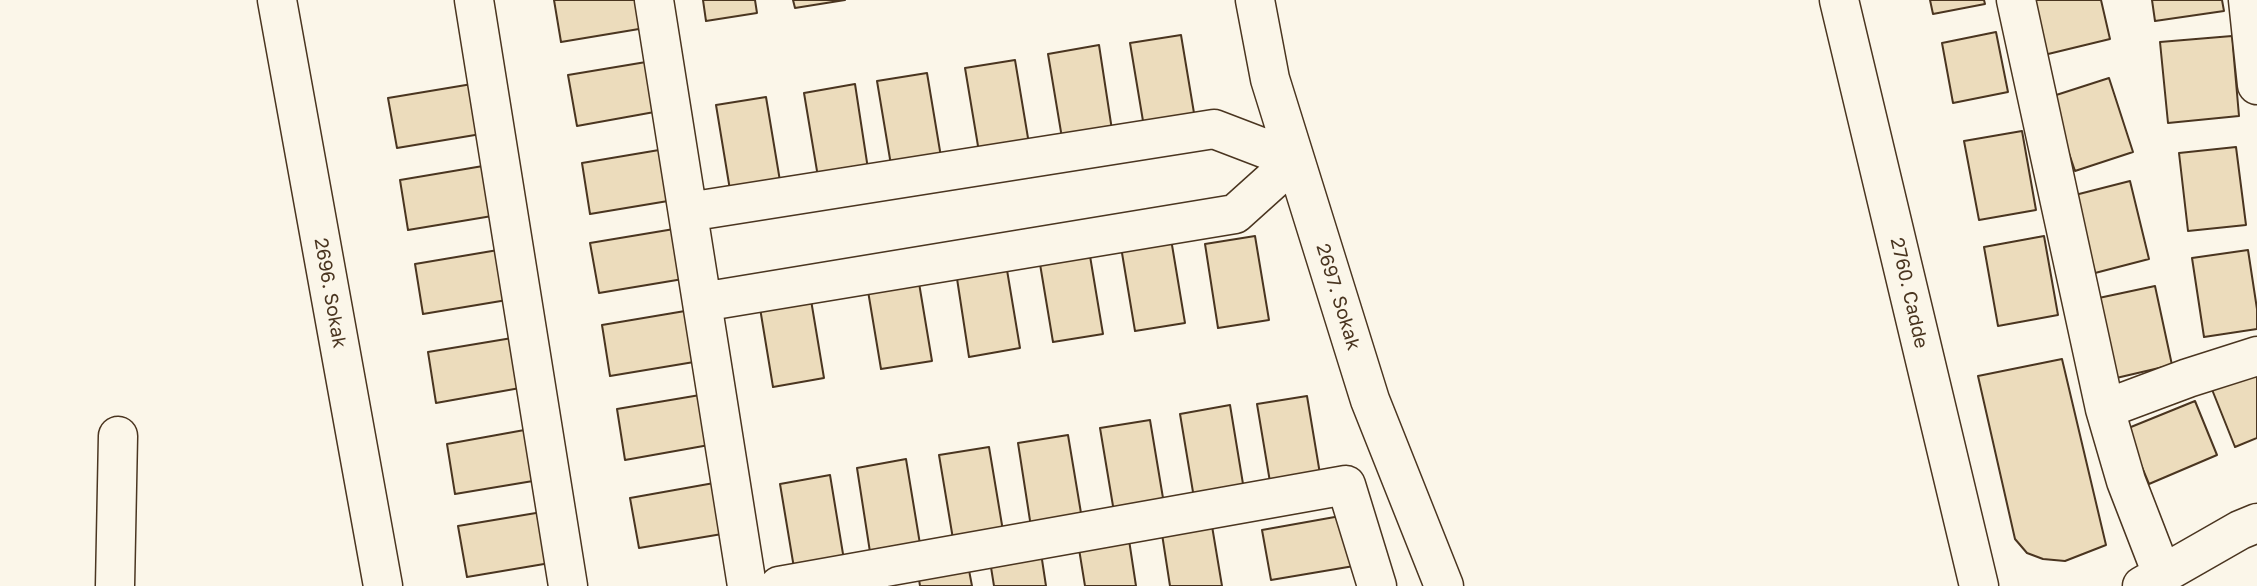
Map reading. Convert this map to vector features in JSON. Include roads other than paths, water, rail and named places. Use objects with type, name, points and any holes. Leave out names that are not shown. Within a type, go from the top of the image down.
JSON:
[{"type":"street","name":"2696. Sokak","points":[[277,0],[383,586]]},
{"type":"street","points":[[474,0],[568,586]]},
{"type":"street","points":[[654,0],[747,586]]},
{"type":"street","name":"2697. Sokak","points":[[1255,0],[1270,79],[1370,400],[1444,586]]},
{"type":"street","name":"2760. Cadde","points":[[1839,0],[1979,586]]},
{"type":"street","points":[[2016,0],[2105,410],[2126,481],[2147,583],[2257,523]]},
{"type":"street","points":[[2248,0],[2257,85]]},
{"type":"street","points":[[688,212],[1214,130],[1295,160],[1235,214],[702,302]]},
{"type":"street","points":[[2105,410],[2188,378],[2257,356]]},
{"type":"street","points":[[116,586],[118,436]]},
{"type":"street","points":[[779,586],[1346,485],[1377,586]]}]
